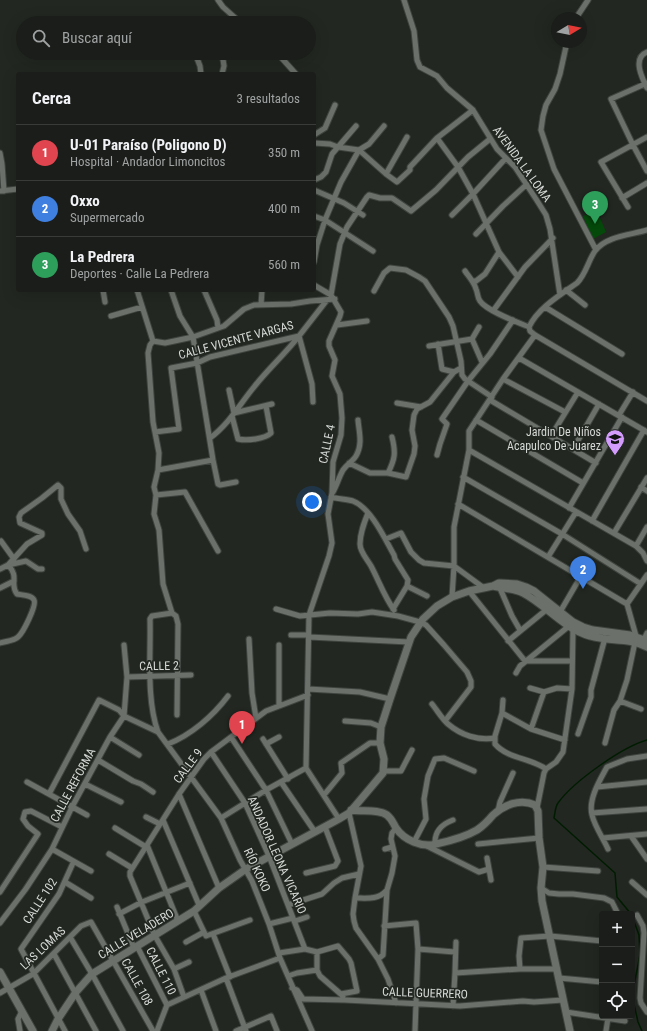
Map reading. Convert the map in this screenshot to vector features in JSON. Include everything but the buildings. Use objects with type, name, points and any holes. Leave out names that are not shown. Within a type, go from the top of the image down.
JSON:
[{"type":"main road","points":[[384,771],[384,759],[380,743],[381,727],[409,642],[421,621],[437,606],[452,597],[469,591],[510,582],[526,587],[573,622],[583,627],[635,639],[647,647]]},
{"type":"main road","points":[[497,586],[522,592],[571,627],[590,636],[605,638],[646,638]]},
{"type":"main road","name":"CALLE VELADERO","points":[[52,1031],[58,1018],[76,992],[92,974],[178,921],[219,888],[246,869],[339,819],[350,811],[384,771]]},
{"type":"main road","points":[[350,811],[381,812],[393,821],[400,833],[414,842],[431,845],[478,830],[498,811],[514,803],[530,802],[537,808],[543,867],[541,888],[542,901],[570,1031]]},
{"type":"main road","points":[[0,972],[33,1031]]},
{"type":"street","points":[[218,0],[233,16]]},
{"type":"street","name":"AVENIDA LA LOMA","points":[[404,0],[414,30],[417,60],[420,67],[437,76],[473,110],[490,139],[497,149],[515,167],[546,215],[553,238],[560,295]]},
{"type":"street","points":[[580,12],[588,0]]},
{"type":"street","points":[[566,48],[555,89],[546,105],[541,130],[554,169],[596,250]]},
{"type":"street","points":[[647,52],[643,54],[639,60],[640,70],[646,85],[611,99],[647,171]]},
{"type":"street","points":[[198,60],[201,72]]},
{"type":"street","points":[[222,72],[224,66],[223,60]]},
{"type":"street","points":[[283,60],[294,72]]},
{"type":"street","points":[[316,134],[325,128],[335,105]]},
{"type":"street","points":[[316,143],[330,144],[338,147],[358,150],[386,174],[398,182],[410,170],[410,166],[437,138],[473,110]]},
{"type":"street","points":[[316,179],[326,172],[332,154],[356,126]]},
{"type":"street","points":[[316,251],[325,220],[333,200],[358,150],[369,144],[384,126]]},
{"type":"street","points":[[386,174],[407,137]]},
{"type":"street","points":[[628,208],[601,162],[647,137]]},
{"type":"street","points":[[437,138],[458,167],[474,194],[499,252],[518,277]]},
{"type":"street","name":"CALLE 4","points":[[306,768],[309,615],[332,543],[328,514],[332,495],[333,462],[342,435],[340,394],[332,376],[335,360],[329,346],[341,312],[333,297],[340,244],[344,233],[356,212],[369,196],[392,198],[411,211],[429,197],[432,192],[436,190],[458,167],[490,139]]},
{"type":"street","points":[[0,153],[2,164],[2,191],[16,189]]},
{"type":"street","points":[[452,215],[474,194],[506,158]]},
{"type":"street","points":[[622,198],[647,183]]},
{"type":"street","points":[[476,234],[527,184]]},
{"type":"street","points":[[316,191],[333,200],[344,203],[356,212],[363,215]]},
{"type":"street","points":[[316,217],[325,220],[373,251]]},
{"type":"street","points":[[529,327],[545,307],[581,279],[596,250],[616,238],[647,230]]},
{"type":"street","points":[[493,311],[525,267],[553,238]]},
{"type":"street","points":[[473,281],[476,281],[485,274],[499,252]]},
{"type":"street","points":[[374,291],[384,273],[390,268],[406,270],[425,281],[449,317],[453,326],[461,361],[462,375],[491,398],[596,463]]},
{"type":"street","points":[[465,271],[473,281],[479,301],[493,311],[529,327],[534,336],[647,401]]},
{"type":"street","points":[[316,286],[333,297]]},
{"type":"street","points":[[566,290],[585,305]]},
{"type":"street","points":[[103,292],[105,302]]},
{"type":"street","points":[[138,292],[152,341],[148,353],[153,422],[159,453],[158,470],[154,487],[156,495],[154,514],[160,530],[163,584],[172,613],[176,616],[178,624],[177,715]]},
{"type":"street","points":[[172,292],[180,316],[193,338],[213,460],[219,485],[236,482]]},
{"type":"street","points":[[205,292],[217,320],[218,328]]},
{"type":"street","points":[[261,305],[262,292]]},
{"type":"street","points":[[152,341],[165,343],[193,338],[224,326],[244,309],[254,305],[291,304],[327,300],[333,297]]},
{"type":"street","name":"CALLE VICENTE VARGAS","points":[[156,432],[179,429],[171,368],[197,363],[210,358],[299,336],[327,300]]},
{"type":"street","points":[[111,316],[142,307]]},
{"type":"street","points":[[545,307],[622,354]]},
{"type":"street","points":[[437,456],[447,424],[442,419],[513,320]]},
{"type":"street","points":[[337,325],[367,321]]},
{"type":"street","points":[[429,346],[472,339],[479,327]]},
{"type":"street","points":[[299,336],[312,384],[313,402]]},
{"type":"street","points":[[210,438],[233,414],[299,336]]},
{"type":"street","points":[[452,597],[454,527],[469,450],[469,431],[534,336]]},
{"type":"street","points":[[472,339],[482,362]]},
{"type":"street","points":[[438,344],[442,369],[454,372]]},
{"type":"street","points":[[518,358],[645,431],[592,521]]},
{"type":"street","points":[[349,463],[370,473],[388,473],[406,477],[414,454],[415,446],[412,430],[414,415],[417,409],[430,402],[454,372],[461,368]]},
{"type":"street","points":[[504,379],[565,412]]},
{"type":"street","points":[[229,390],[238,440],[271,435],[266,406]]},
{"type":"street","points":[[551,436],[578,392]]},
{"type":"street","points":[[570,508],[583,483],[596,463],[632,392]]},
{"type":"street","points":[[397,403],[421,407]]},
{"type":"street","points":[[233,414],[272,404]]},
{"type":"street","points":[[573,449],[599,404]]},
{"type":"street","points":[[358,420],[361,436],[356,457],[343,470],[332,495],[354,502],[368,513],[376,522],[395,559],[408,580],[407,586],[393,609]]},
{"type":"street","points":[[476,420],[583,483]]},
{"type":"street","points":[[388,473],[395,457],[392,437]]},
{"type":"street","points":[[469,450],[636,546],[643,553],[647,561]]},
{"type":"street","points":[[158,470],[213,460]]},
{"type":"street","points":[[463,477],[562,534],[641,584]]},
{"type":"street","points":[[614,534],[647,478]]},
{"type":"street","points":[[8,565],[27,544],[42,535],[42,533],[38,530],[20,523],[18,517],[21,513],[58,485],[65,509],[80,531],[86,549]]},
{"type":"street","points":[[641,487],[647,491]]},
{"type":"street","points":[[156,495],[185,492],[218,551]]},
{"type":"street","points":[[458,504],[627,604],[635,639],[620,701],[614,710],[605,743]]},
{"type":"street","points":[[548,557],[576,512]]},
{"type":"street","points":[[368,513],[362,528],[360,545],[361,551],[371,567],[381,590],[398,616]]},
{"type":"street","points":[[636,546],[647,527]]},
{"type":"street","points":[[386,539],[401,533],[411,552],[419,560],[424,563],[454,566],[484,588]]},
{"type":"street","points":[[1,541],[14,558]]},
{"type":"street","points":[[0,569],[8,565],[26,562],[38,569],[42,569]]},
{"type":"street","points":[[0,643],[19,636],[28,622],[35,604],[31,597],[16,594],[14,592],[15,576],[13,570],[8,565]]},
{"type":"street","points":[[627,604],[647,575]]},
{"type":"street","points":[[560,612],[581,576]]},
{"type":"street","points":[[0,588],[14,581]]},
{"type":"street","points":[[407,586],[427,596]]},
{"type":"street","points":[[497,586],[520,630]]},
{"type":"street","points":[[469,591],[525,661],[572,661]]},
{"type":"street","points":[[276,609],[300,616],[330,613],[358,614],[372,612],[421,621],[467,672],[472,684],[445,721]]},
{"type":"street","points":[[508,641],[546,610]]},
{"type":"street","points":[[158,732],[152,712],[151,616],[172,613]]},
{"type":"street","points":[[537,808],[544,773],[546,769],[556,762],[563,752],[572,689],[571,627]]},
{"type":"street","points":[[516,673],[525,661],[571,627]]},
{"type":"street","points":[[291,635],[409,642]]},
{"type":"street","points":[[578,734],[591,697],[591,690],[605,638]]},
{"type":"street","points":[[249,639],[252,694],[256,718]]},
{"type":"street","name":"CALLE REFORMA","points":[[0,923],[52,849],[72,807],[110,737],[124,716],[127,677],[124,645]]},
{"type":"street","points":[[279,706],[280,645]]},
{"type":"street","name":"CALLE 2","points":[[127,677],[191,675]]},
{"type":"street","points":[[308,688],[360,692],[390,699]]},
{"type":"street","points":[[530,688],[544,692],[557,688],[572,689]]},
{"type":"street","points":[[531,729],[544,692]]},
{"type":"street","name":"CALLE 9","points":[[131,870],[179,794],[204,759],[211,752],[266,712],[308,695]]},
{"type":"street","points":[[168,744],[177,740],[211,716],[228,696]]},
{"type":"street","points":[[49,794],[99,700],[119,710],[124,716],[158,732]]},
{"type":"street","points":[[503,700],[502,713],[495,738],[495,744],[505,752],[535,763],[546,769]]},
{"type":"street","points":[[620,701],[640,709]]},
{"type":"street","points":[[432,704],[445,721],[461,733],[476,739],[495,738]]},
{"type":"street","points":[[502,713],[531,729],[565,740]]},
{"type":"street","points":[[345,721],[371,722],[381,727]]},
{"type":"street","name":"RÍO KOKO","points":[[158,732],[221,818],[246,869],[269,924],[292,988],[312,1031]]},
{"type":"street","points":[[110,737],[138,755]]},
{"type":"street","points":[[231,737],[266,790],[292,844]]},
{"type":"street","points":[[279,737],[265,742],[288,779]]},
{"type":"street","points":[[324,795],[342,773],[341,763],[370,743],[380,743]]},
{"type":"street","points":[[384,771],[401,771],[412,750]]},
{"type":"street","name":"ANDADOR LEONA VICARIO","points":[[211,752],[245,803],[269,856],[305,949]]},
{"type":"street","points":[[608,849],[592,814],[591,805],[597,787],[607,767],[627,759],[647,756]]},
{"type":"street","points":[[414,842],[426,819],[424,799],[428,776],[435,759],[444,758],[474,771]]},
{"type":"street","points":[[98,760],[133,781],[141,784],[152,792]]},
{"type":"street","points":[[221,818],[266,790],[306,768],[339,819]]},
{"type":"street","points":[[498,811],[500,802],[513,773]]},
{"type":"street","points":[[27,782],[87,815]]},
{"type":"street","points":[[281,782],[315,832]]},
{"type":"street","points":[[597,787],[647,782]]},
{"type":"street","points":[[85,784],[121,802]]},
{"type":"street","points":[[179,794],[219,888]]},
{"type":"street","points":[[592,814],[647,809]]},
{"type":"street","points":[[0,892],[38,834],[23,819],[25,812],[32,811],[62,827]]},
{"type":"street","points":[[350,811],[361,866],[355,898],[353,914],[354,921],[356,928],[378,959],[388,979],[396,1003]]},
{"type":"street","points":[[146,817],[162,822],[190,883],[196,908],[205,934]]},
{"type":"street","points":[[453,820],[444,824],[440,828],[431,845],[479,872],[489,869]]},
{"type":"street","points":[[306,873],[335,866],[337,864],[338,861],[325,827]]},
{"type":"street","points":[[115,828],[146,846],[178,921]]},
{"type":"street","points":[[378,959],[383,955],[387,890],[396,856],[390,839],[396,828]]},
{"type":"street","points":[[603,838],[647,834]]},
{"type":"street","points":[[631,836],[647,859]]},
{"type":"street","points":[[478,844],[539,838]]},
{"type":"street","points":[[385,850],[392,847]]},
{"type":"street","points":[[52,849],[91,871]]},
{"type":"street","points":[[109,854],[131,870],[130,876],[142,902],[154,936],[174,969],[184,997]]},
{"type":"street","points":[[487,858],[491,880]]},
{"type":"street","name":"CALLE 102","points":[[34,974],[21,949],[59,894],[73,862]]},
{"type":"street","points":[[543,867],[598,871]]},
{"type":"street","points":[[288,905],[322,894],[334,882],[342,878],[360,874]]},
{"type":"street","points":[[65,882],[91,898]]},
{"type":"street","points":[[632,882],[647,895]]},
{"type":"street","points":[[119,914],[142,902],[190,883]]},
{"type":"street","points":[[541,888],[554,894],[573,894],[604,898],[612,902],[616,911]]},
{"type":"street","points":[[355,898],[375,897],[382,895],[387,890]]},
{"type":"street","name":"CALLE 110","points":[[117,907],[135,947],[167,1005]]},
{"type":"street","points":[[637,915],[643,926],[644,933],[640,998],[641,1003],[647,1012]]},
{"type":"street","points":[[269,924],[306,917]]},
{"type":"street","points":[[186,942],[205,934],[213,934],[250,920]]},
{"type":"street","name":"LAS LOMAS","points":[[0,993],[34,974],[80,926],[91,922]]},
{"type":"street","name":"CALLE 108","points":[[91,922],[153,1031]]},
{"type":"street","points":[[384,926],[416,923],[418,949],[415,1031]]},
{"type":"street","points":[[213,934],[245,1029]]},
{"type":"street","points":[[520,969],[519,946],[521,938],[550,936],[599,941]]},
{"type":"street","points":[[70,937],[123,1031]]},
{"type":"street","points":[[453,1006],[456,973],[456,942]]},
{"type":"street","points":[[157,1031],[167,1005],[280,956],[305,949],[316,952],[338,946],[349,959],[357,990],[341,994]]},
{"type":"street","points":[[418,949],[455,952]]},
{"type":"street","points":[[316,952],[317,970],[320,976],[341,994],[345,1000]]},
{"type":"street","points":[[54,954],[96,1031]]},
{"type":"street","points":[[174,969],[189,962]]},
{"type":"street","points":[[456,973],[520,969],[556,969]]},
{"type":"street","points":[[288,976],[317,970]]},
{"type":"street","points":[[34,974],[65,1031]]},
{"type":"street","points":[[559,978],[599,982]]},
{"type":"street","name":"CALLE GUERRERO","points":[[292,988],[297,990],[303,999],[453,1006],[563,1000]]},
{"type":"street","points":[[201,990],[216,1031]]},
{"type":"street","points":[[20,1031],[18,1019],[22,1011]]},
{"type":"street","points":[[566,1012],[599,1017]]},
{"type":"street","points":[[236,1031],[245,1029],[271,1016],[277,1031]]},
{"type":"street","points":[[606,1031],[608,1019]]},
{"type":"street","points":[[616,1019],[625,1020]]},
{"type":"green space","points":[[597,211],[606,232],[593,239],[583,216]]},
{"type":"waterway","points":[[629,911],[617,897],[615,873],[554,818],[558,803],[575,785],[612,757],[647,740]]},
{"type":"waterway","points":[[635,924],[639,935],[640,955],[632,995],[638,1022],[642,1031]]},
{"type":"place","name":"La Pedrera","points":[[595,224]]},
{"type":"place","name":"Jardin De Niños Acapulco De Juarez","points":[[615,456]]},
{"type":"place","name":"Oxxo","points":[[583,589]]},
{"type":"place","name":"U-01 Paraíso (Poligono D)","points":[[242,744]]}]
